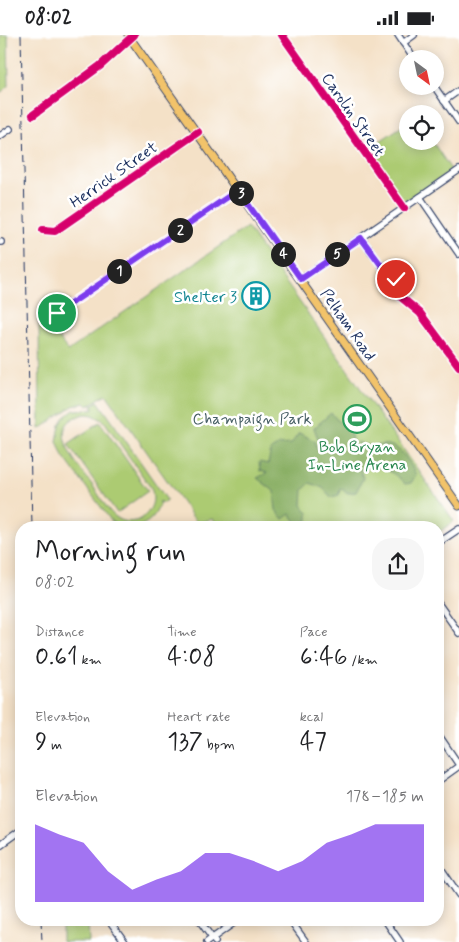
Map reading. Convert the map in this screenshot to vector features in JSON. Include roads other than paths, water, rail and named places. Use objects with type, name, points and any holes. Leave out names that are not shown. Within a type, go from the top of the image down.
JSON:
[{"type":"main road","name":"Pelham Road","points":[[131,36],[459,506]]},
{"type":"street","name":"Carolin Street","points":[[282,35],[404,208]]},
{"type":"street","points":[[398,35],[408,50]]},
{"type":"street","points":[[403,43],[414,35]]},
{"type":"street","points":[[32,115],[100,66],[131,36]]},
{"type":"street","points":[[444,101],[459,89]]},
{"type":"street","points":[[440,95],[459,122]]},
{"type":"street","points":[[0,137],[10,129]]},
{"type":"street","name":"Herrick Street","points":[[42,230],[55,231],[198,132]]},
{"type":"street","points":[[301,279],[459,170]]},
{"type":"street","points":[[46,314],[57,313],[238,190]]},
{"type":"street","points":[[420,197],[459,253]]},
{"type":"street","points":[[361,238],[387,273],[398,281],[400,293]]},
{"type":"street","points":[[387,273],[389,287],[400,293],[420,313],[459,366]]},
{"type":"street","points":[[444,539],[459,529]]},
{"type":"street","points":[[444,612],[459,633]]},
{"type":"street","points":[[444,743],[459,765],[444,776]]},
{"type":"street","points":[[0,845],[15,834]]},
{"type":"street","points":[[444,873],[459,895]]},
{"type":"street","points":[[113,926],[125,942]]},
{"type":"street","points":[[202,926],[211,941],[230,926]]},
{"type":"street","points":[[294,926],[306,942]]},
{"type":"street","points":[[389,926],[400,942]]},
{"type":"railway","points":[[21,35],[32,521]]},
{"type":"railway","points":[[41,926],[42,942]]},
{"type":"place","name":"Shelter 3","points":[[256,296]]},
{"type":"place","name":"Bob Bryan In-Line Arena","points":[[357,419]]},
{"type":"park label","name":"Champaign Park","points":[[252,418]]}]
